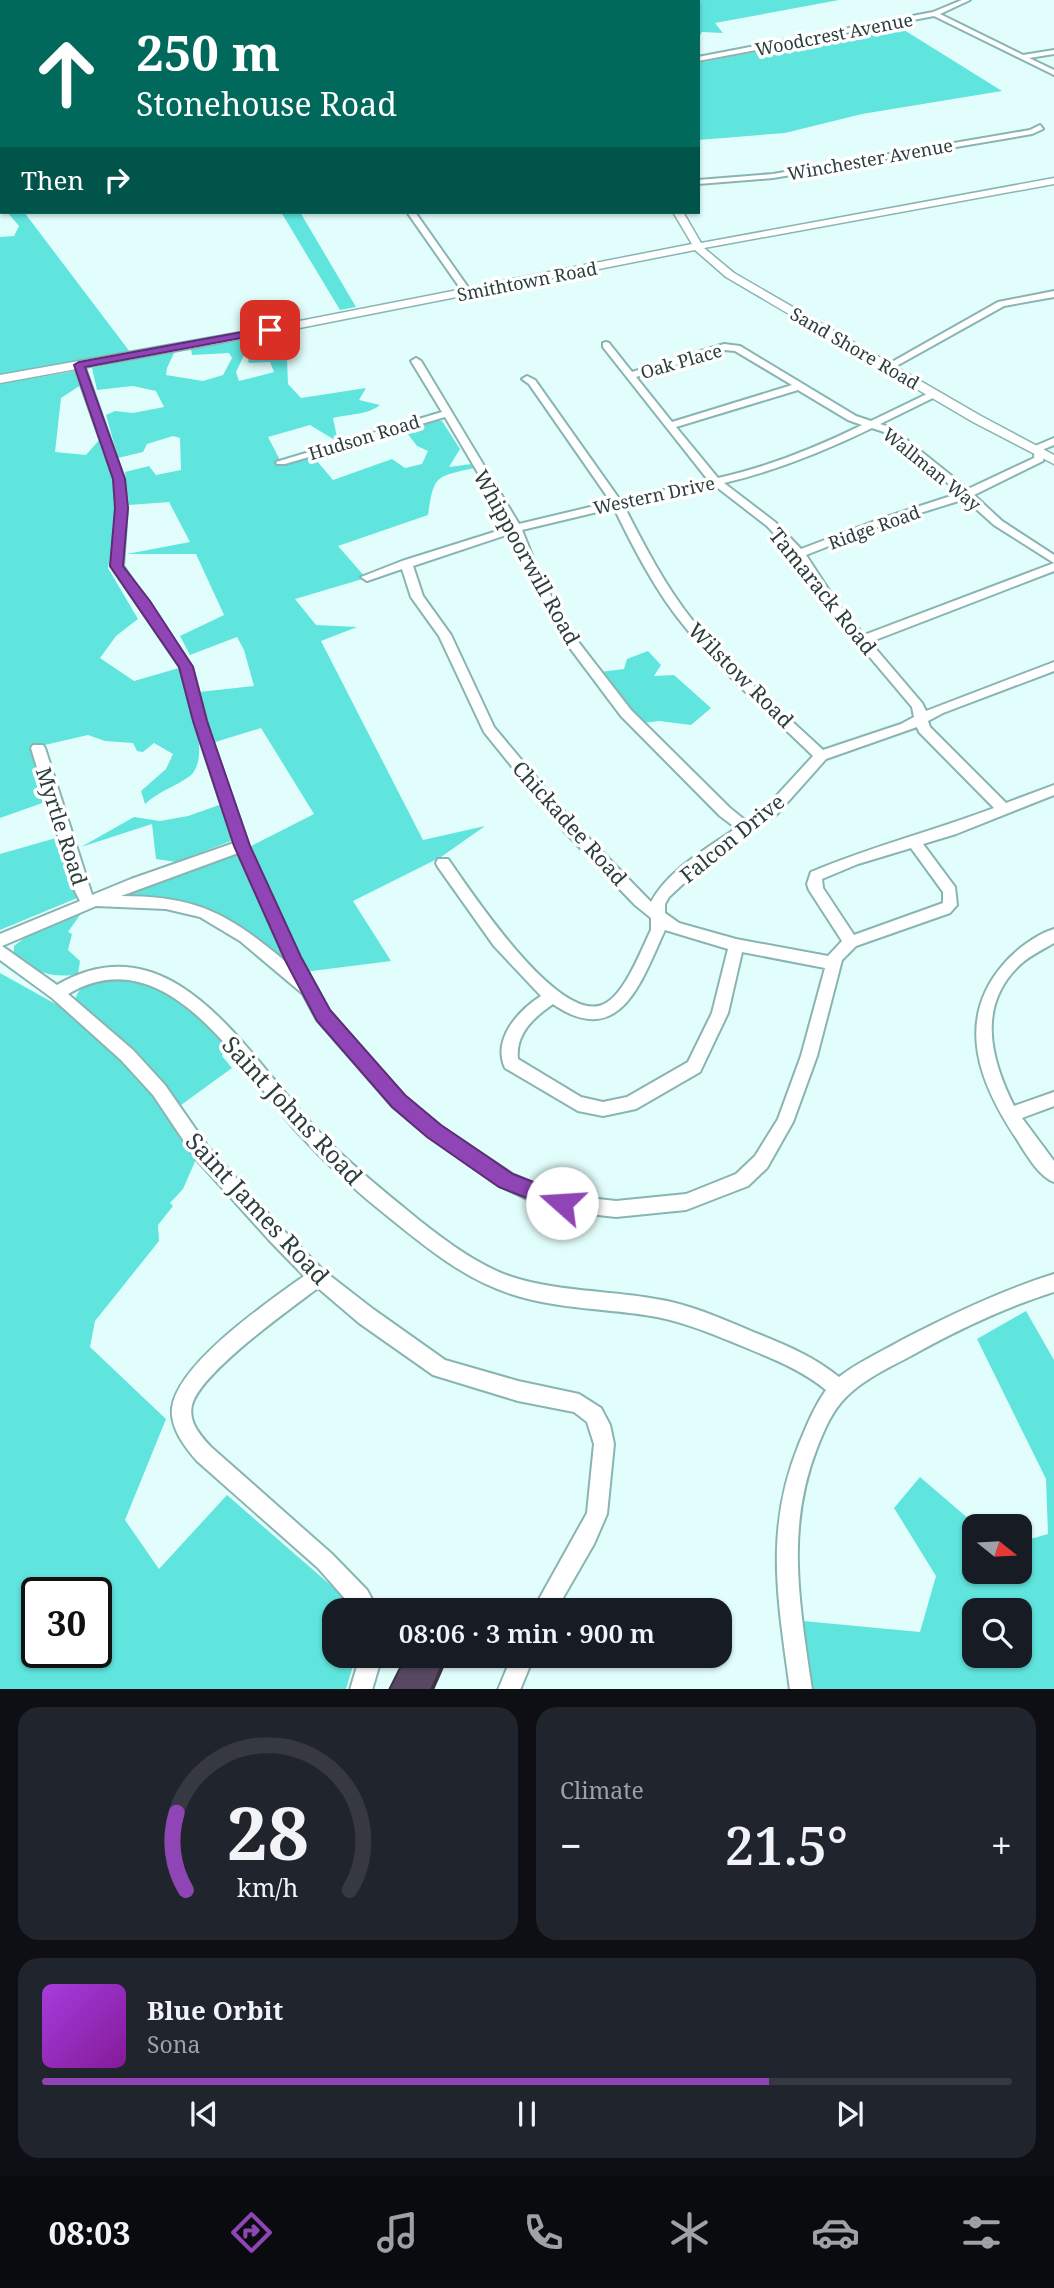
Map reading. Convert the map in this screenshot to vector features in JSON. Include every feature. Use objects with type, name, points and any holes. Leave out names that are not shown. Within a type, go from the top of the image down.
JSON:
[{"type":"street","name":"Woodcrest Avenue","points":[[700,59],[935,14],[967,0]]},
{"type":"street","points":[[935,14],[1054,74]]},
{"type":"street","points":[[1022,57],[1054,52]]},
{"type":"street","name":"Winchester Avenue","points":[[700,182],[773,176],[1032,132],[1040,127]]},
{"type":"street","name":"Smithtown Road","points":[[0,379],[1054,181]]},
{"type":"street","points":[[412,214],[468,293]]},
{"type":"street","name":"Sand Shore Road","points":[[679,214],[697,247],[730,275],[933,394],[1054,460]]},
{"type":"street","points":[[888,367],[1001,304],[1054,294]]},
{"type":"street","name":"Tamarack Road","points":[[606,345],[715,482],[771,524],[799,554],[834,607],[918,706],[924,729],[1004,810]]},
{"type":"street","name":"Oak Place","points":[[631,375],[731,346]]},
{"type":"street","name":"Wallman Way","points":[[731,346],[852,418],[888,430],[966,493],[998,523],[1054,560]]},
{"type":"street","name":"Whippoorwill Road","points":[[416,361],[516,528],[535,578],[557,619],[601,682],[626,713],[684,772],[725,812],[746,828]]},
{"type":"street","points":[[79,365],[119,479],[121,508],[117,566],[186,667],[200,721],[242,846],[310,992],[323,1016],[398,1101],[466,1154],[506,1180],[562,1203],[616,1209],[686,1202],[742,1180],[761,1163],[785,1122],[820,1017],[833,964],[841,950],[851,942],[950,905],[950,891],[915,843]]},
{"type":"street","name":"Wilstow Road","points":[[527,379],[532,382],[617,503],[647,562],[688,623],[724,663],[821,756]]},
{"type":"street","points":[[670,426],[800,386]]},
{"type":"street","name":"Western Drive","points":[[367,577],[516,528],[715,482],[787,461],[873,424],[933,394]]},
{"type":"street","name":"Hudson Road","points":[[281,462],[447,414]]},
{"type":"street","name":"Ridge Road","points":[[799,554],[966,493],[1039,459],[1039,448],[1054,440]]},
{"type":"street","name":"Chickadee Road","points":[[406,563],[417,597],[445,635],[489,729],[569,827],[658,916],[674,928],[833,964]]},
{"type":"street","points":[[863,640],[1054,567]]},
{"type":"street","name":"Falcon Drive","points":[[443,863],[499,942],[552,997],[569,1007],[594,1013],[604,1012],[614,1007],[630,986],[651,945],[658,930],[660,899],[677,881],[773,809],[821,756],[906,727],[1054,666]]},
{"type":"street","name":"Myrtle Road","points":[[38,748],[82,891],[90,902]]},
{"type":"street","points":[[851,942],[816,890],[815,879],[819,874],[853,860],[915,843],[1054,790]]},
{"type":"street","points":[[0,941],[90,902],[242,846]]},
{"type":"street","points":[[90,902],[170,905],[206,913],[236,933],[310,992]]},
{"type":"street","points":[[1054,936],[1017,957],[1003,972],[986,1010],[983,1036],[985,1056],[996,1091],[1032,1150],[1054,1174]]},
{"type":"street","points":[[552,997],[534,1008],[518,1026],[509,1049],[511,1063],[578,1104],[603,1109],[624,1106],[694,1067],[720,1013],[736,944]]},
{"type":"street","name":"Saint James Road","points":[[0,952],[57,993],[144,1072],[202,1153],[318,1277],[385,1331],[440,1368],[506,1388],[579,1404],[597,1420],[604,1444],[597,1514],[587,1537],[551,1598]]},
{"type":"street","name":"Saint Johns Road","points":[[57,993],[79,980],[107,974],[135,973],[165,982],[188,998],[247,1057],[290,1113],[345,1171],[433,1243],[463,1263],[511,1285],[540,1293],[658,1308],[682,1315],[799,1360],[839,1389]]},
{"type":"street","points":[[1010,1115],[1054,1099]]},
{"type":"street","points":[[318,1277],[200,1375],[185,1397],[182,1414],[190,1437],[204,1454],[325,1561],[361,1598]]},
{"type":"street","points":[[801,1689],[787,1582],[786,1516],[802,1458],[817,1424],[839,1389],[879,1363],[993,1303],[1054,1283]]},
{"type":"street","points":[[361,1689],[367,1668]]},
{"type":"street","points":[[509,1689],[518,1668]]},
{"type":"shaded area","points":[[700,0],[839,0],[715,23],[723,33],[702,32],[700,35]]},
{"type":"shaded area","points":[[896,25],[1002,91],[862,114],[785,133],[700,140],[700,63]]},
{"type":"shaded area","points":[[9,214],[26,214],[130,352],[0,375],[0,237],[14,236],[19,226]]},
{"type":"shaded area","points":[[282,214],[301,214],[356,307],[340,310]]},
{"type":"shaded area","points":[[279,334],[269,347],[275,360],[287,359],[288,384],[301,398],[366,388],[359,400],[380,405],[364,412],[333,418],[338,442],[310,425],[268,437],[282,464],[311,454],[333,480],[392,459],[405,468],[422,464],[428,451],[417,446],[404,429],[434,419],[442,421],[460,449],[449,467],[472,464],[474,468],[444,476],[435,484],[428,515],[338,546],[366,578],[295,599],[316,625],[357,627],[321,641],[423,840],[485,826],[441,857],[353,901],[391,961],[304,972],[251,846],[314,814],[261,728],[212,743],[199,692],[254,686],[244,650],[237,637],[190,655],[180,636],[224,615],[196,554],[127,554],[190,542],[169,502],[129,505],[125,472],[149,466],[156,475],[181,470],[180,438],[173,436],[147,444],[143,452],[118,458],[106,415],[115,411],[133,413],[164,407],[156,391],[133,386],[97,390],[92,368],[175,351],[166,375],[203,381],[223,375],[232,358],[229,353],[192,355],[191,349],[252,339],[236,372],[239,381],[274,372],[270,362],[249,363],[248,360],[261,337]]},
{"type":"shaded area","points":[[76,371],[81,385],[61,398],[55,452],[86,455],[100,439],[117,482],[117,519],[108,568],[138,619],[116,636],[100,658],[134,681],[179,668],[196,724],[199,755],[190,776],[145,804],[141,791],[166,769],[173,754],[154,743],[143,752],[137,751],[133,743],[105,741],[88,735],[36,747],[48,801],[0,818],[0,384]]},
{"type":"shaded area","points":[[648,651],[661,665],[654,676],[674,675],[711,708],[691,725],[659,721],[643,723],[600,672],[624,669],[627,659]]},
{"type":"shaded area","points":[[222,804],[231,841],[176,862],[156,859],[152,824],[81,847],[134,817],[160,821],[188,816]]},
{"type":"shaded area","points":[[63,836],[82,896],[0,930],[0,854]]},
{"type":"shaded area","points":[[239,852],[293,975],[209,910],[176,901],[133,897],[131,894]]},
{"type":"shaded area","points":[[82,912],[68,932],[72,934],[68,950],[80,961],[78,974],[60,976],[44,973],[14,954],[14,946],[32,932]]},
{"type":"shaded area","points":[[0,973],[61,1007],[114,1052],[147,1086],[197,1157],[183,1189],[170,1203],[173,1206],[158,1225],[159,1241],[95,1321],[90,1347],[166,1419],[125,1520],[159,1569],[227,1495],[345,1598],[322,1598],[322,1668],[352,1668],[346,1689],[0,1689]]},
{"type":"shaded area","points":[[125,978],[160,986],[200,1017],[225,1046],[222,1056],[232,1068],[181,1105],[122,1040],[75,1001],[78,993],[88,984]]},
{"type":"shaded area","points":[[1026,1311],[1054,1360],[1054,1689],[811,1689],[803,1621],[920,1632],[936,1576],[894,1508],[920,1477],[963,1514],[962,1584],[1032,1584],[1032,1539],[1048,1534],[1046,1479],[977,1339]]},
{"type":"building","points":[[400,1668],[441,1668],[431,1689],[390,1689]]},
{"type":"route","points":[[270,330],[79,365],[119,479],[121,508],[116,554],[119,573],[138,594],[186,667],[200,721],[242,846],[293,960],[323,1016],[398,1101],[434,1131],[506,1180],[562,1203]]}]
